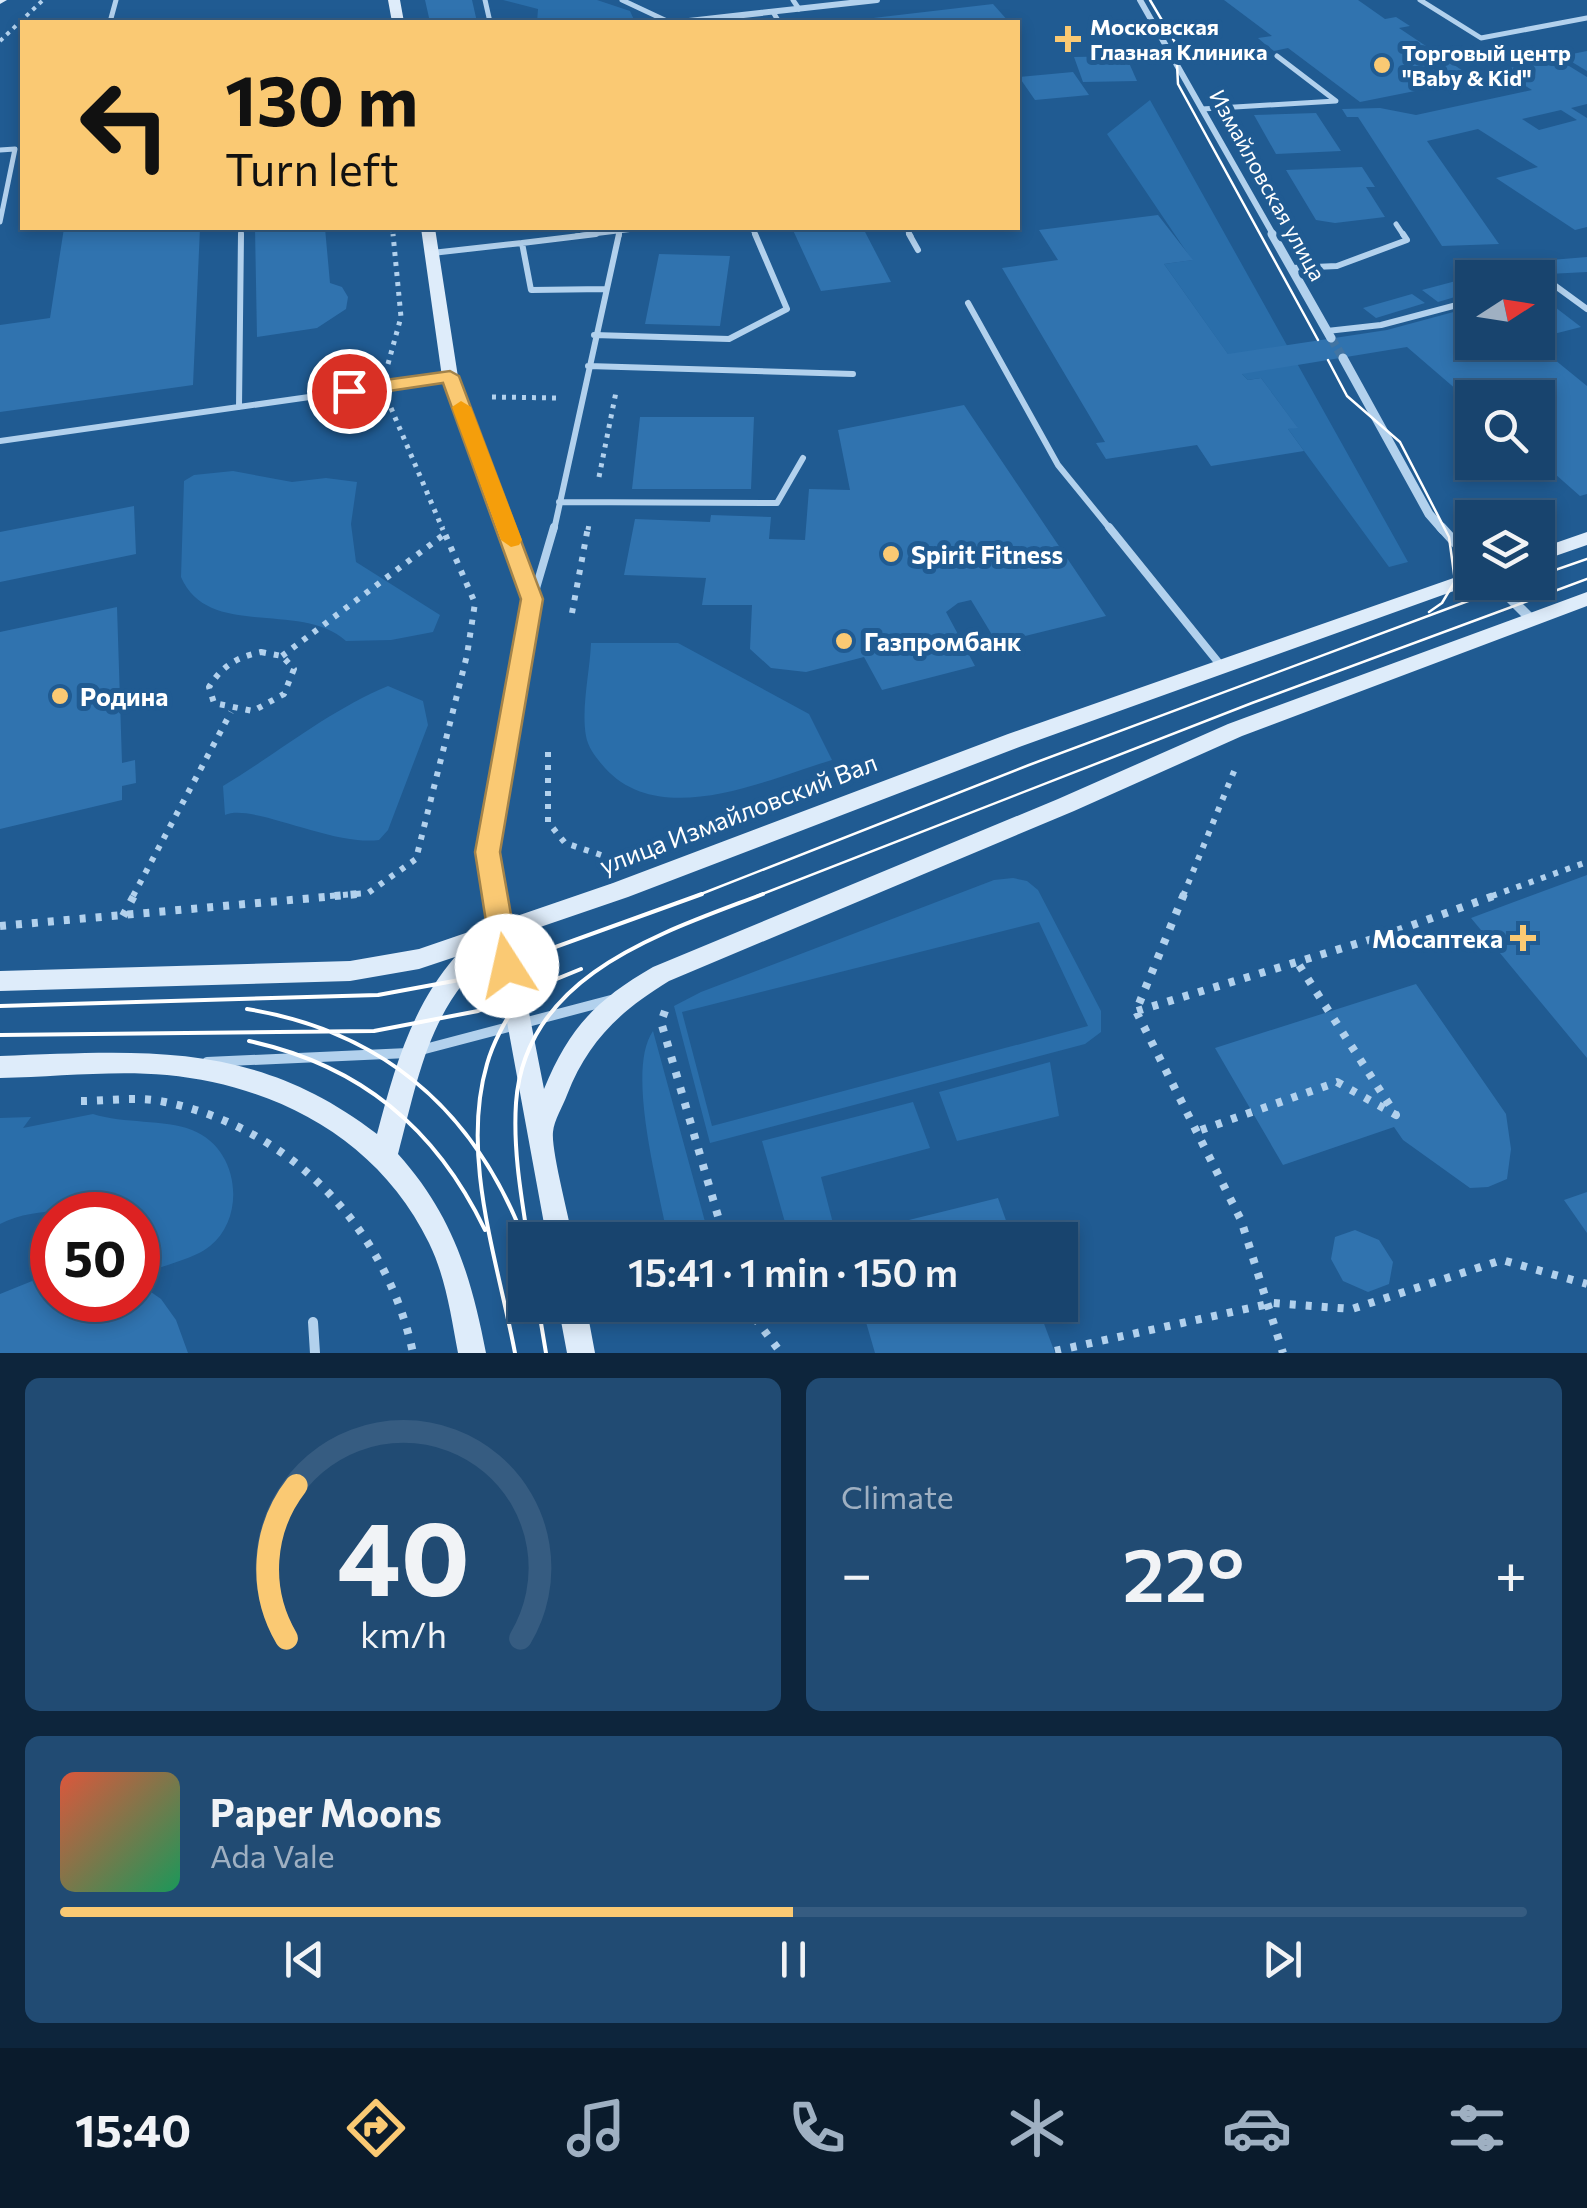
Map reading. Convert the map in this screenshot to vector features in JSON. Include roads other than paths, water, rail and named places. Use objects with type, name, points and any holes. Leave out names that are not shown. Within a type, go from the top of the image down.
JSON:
[{"type":"main road","points":[[428,230],[450,376],[532,599],[487,852],[557,1222]]},
{"type":"main road","points":[[1555,550],[1587,538]]},
{"type":"main road","name":"улица Измайловский Вал","points":[[0,981],[350,971],[420,960],[1016,740],[1455,585]]},
{"type":"main road","points":[[540,1132],[593,1019],[614,999],[661,974],[1235,730],[1587,599]]},
{"type":"main road","points":[[386,1154],[411,1052],[452,972],[501,932]]},
{"type":"main road","points":[[0,1067],[167,1064],[240,1075],[310,1100],[386,1154],[436,1225],[468,1309],[472,1353]]},
{"type":"main road","points":[[576,1322],[582,1353]]},
{"type":"street","points":[[699,20],[877,0]]},
{"type":"street","name":"Измайловская улица","points":[[1140,0],[1329,334]]},
{"type":"street","points":[[1343,358],[1428,514],[1455,543]]},
{"type":"street","points":[[1512,600],[1532,620]]},
{"type":"lane","points":[[622,0],[665,20]]},
{"type":"lane","points":[[793,0],[799,9]]},
{"type":"lane","points":[[1420,0],[1480,38],[1587,18]]},
{"type":"lane","points":[[773,12],[778,20]]},
{"type":"lane","points":[[1202,109],[1336,101],[1277,56]]},
{"type":"lane","points":[[0,150],[16,149],[0,222]]},
{"type":"lane","points":[[1292,268],[1337,266],[1408,240],[1396,224]]},
{"type":"lane","points":[[239,407],[241,230]]},
{"type":"lane","points":[[432,253],[620,230],[547,560],[532,599]]},
{"type":"lane","points":[[594,335],[729,339],[787,309],[753,230]]},
{"type":"lane","points":[[907,230],[918,250]]},
{"type":"lane","points":[[522,243],[531,290],[606,289]]},
{"type":"lane","points":[[1555,286],[1587,310]]},
{"type":"lane","points":[[968,303],[1058,466],[1224,669]]},
{"type":"lane","points":[[1329,334],[1455,306]]},
{"type":"lane","points":[[588,366],[853,374]]},
{"type":"lane","points":[[0,442],[450,376]]},
{"type":"lane","points":[[559,502],[777,503],[803,458]]},
{"type":"lane","points":[[167,1064],[411,1052],[614,999]]},
{"type":"lane","points":[[312,1322],[315,1353]]},
{"type":"tunnel","points":[[1331,338],[1343,358]]},
{"type":"tram line","points":[[1150,0],[1176,44],[1178,84],[1318,340]]},
{"type":"tram line","points":[[1328,360],[1347,396],[1400,442],[1449,537],[1455,581],[1442,603],[1429,612]]},
{"type":"tram line","points":[[1555,570],[1587,559]]},
{"type":"tram line","points":[[757,896],[1252,703],[1587,579]]},
{"type":"tram line","points":[[696,896],[1029,765],[1471,600]]},
{"type":"tram line","points":[[0,1006],[378,995],[470,978],[702,894]]},
{"type":"tram line","points":[[525,1222],[517,1155],[516,1103],[525,1059],[544,1021],[571,990],[605,965],[683,925],[763,894]]},
{"type":"tram line","points":[[329,1031],[374,1031],[478,1011],[581,969]]},
{"type":"tram line","points":[[479,1153],[480,1099],[487,1064],[521,995]]},
{"type":"tram line","points":[[247,1009],[329,1031]]},
{"type":"tram line","points":[[0,1035],[329,1031]]},
{"type":"tram line","points":[[329,1031],[376,1054],[411,1079],[443,1108],[479,1153]]},
{"type":"tram line","points":[[249,1041],[326,1066],[390,1106],[443,1161],[485,1230]]},
{"type":"tram line","points":[[479,1153],[517,1222]]},
{"type":"tram line","points":[[479,1153],[484,1209],[515,1353]]},
{"type":"tram line","points":[[541,1322],[546,1353]]},
{"type":"place","name":"Московская Глазная Клиника","points":[[1068,39]]},
{"type":"place","name":"Торговый центр \"Baby & Kid\"","points":[[1382,65]]},
{"type":"place","name":"Spirit Fitness","points":[[891,554]]},
{"type":"place","name":"Газпромбанк","points":[[844,641]]},
{"type":"place","name":"Родина","points":[[60,696]]},
{"type":"place","name":"Мосаптека","points":[[1523,938]]}]
